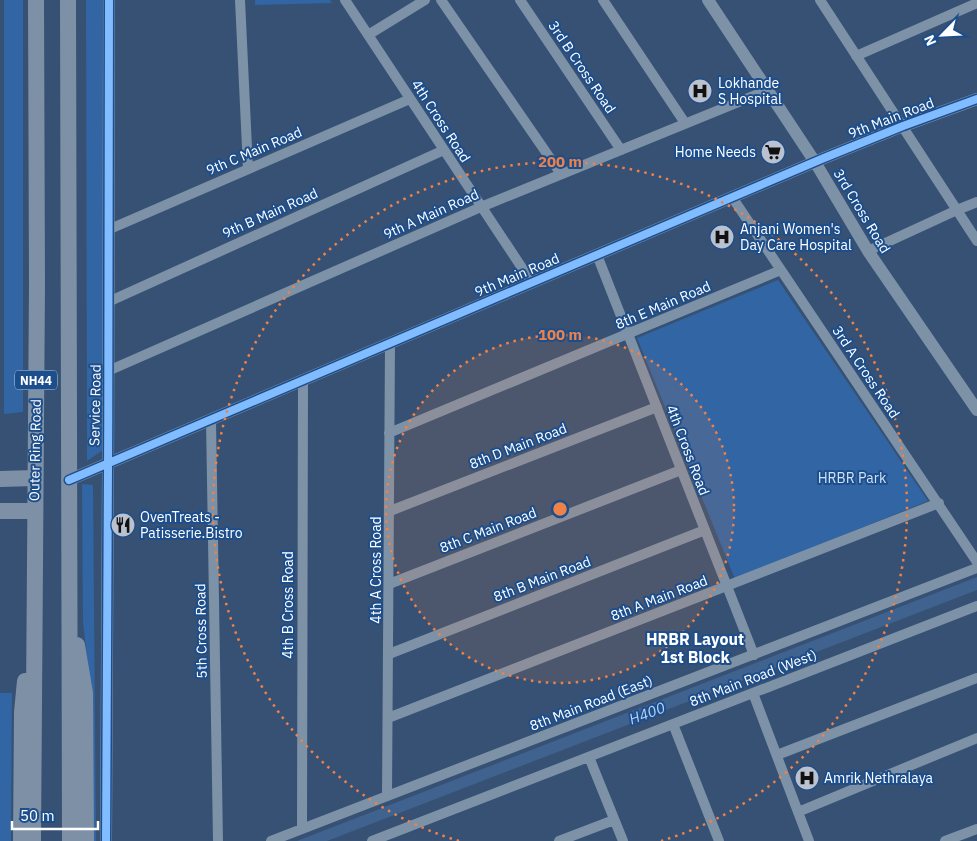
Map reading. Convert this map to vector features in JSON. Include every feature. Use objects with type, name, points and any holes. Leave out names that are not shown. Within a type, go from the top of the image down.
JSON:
[{"type":"highway","name":"Outer Ring Road","points":[[33,841],[37,284],[36,0]]},
{"type":"highway","name":"NH44","points":[[68,0],[70,841]]},
{"type":"highway","points":[[0,479],[35,478]]},
{"type":"highway","points":[[0,511],[35,511]]},
{"type":"highway","points":[[21,841],[22,712],[35,598]]},
{"type":"highway","points":[[69,601],[85,693],[86,841]]},
{"type":"street","name":"Service Road","points":[[106,841],[108,302],[110,229],[108,0]]},
{"type":"street","points":[[240,0],[248,169]]},
{"type":"street","name":"4th Cross Road","points":[[345,0],[532,283]]},
{"type":"street","points":[[368,35],[425,0]]},
{"type":"street","points":[[441,0],[561,174]]},
{"type":"street","name":"3rd B Cross Road","points":[[520,0],[621,150]]},
{"type":"street","points":[[603,0],[685,123]]},
{"type":"street","name":"3rd Cross Road","points":[[708,0],[815,162],[868,251],[977,410]]},
{"type":"street","points":[[820,0],[977,241]]},
{"type":"street","points":[[856,56],[977,2]]},
{"type":"street","name":"9th A Main Road","points":[[108,371],[481,207],[768,90]]},
{"type":"street","name":"9th C Main Road","points":[[110,229],[410,99]]},
{"type":"street","name":"9th Main Road","points":[[70,480],[815,162],[903,126],[977,99]]},
{"type":"street","name":"9th B Main Road","points":[[108,302],[444,150]]},
{"type":"street","name":"3rd A Cross Road","points":[[732,197],[977,562]]},
{"type":"street","points":[[868,251],[977,202]]},
{"type":"street","name":"4th Cross Road","points":[[597,255],[754,655]]},
{"type":"street","name":"8th E Main Road","points":[[389,433],[780,270]]},
{"type":"street","name":"4th A Cross Road","points":[[387,796],[390,344]]},
{"type":"street","name":"4th B Cross Road","points":[[302,381],[302,829]]},
{"type":"street","name":"8th D Main Road","points":[[390,511],[657,407]]},
{"type":"street","name":"5th Cross Road","points":[[211,420],[218,841]]},
{"type":"street","name":"8th C Main Road","points":[[389,584],[681,470]]},
{"type":"street","name":"8th A Main Road","points":[[388,718],[939,503]]},
{"type":"street","name":"8th B Main Road","points":[[389,654],[705,530]]},
{"type":"street","name":"8th Main Road (East)","points":[[271,841],[977,568]]},
{"type":"street","name":"8th Main Road (West)","points":[[372,841],[977,606]]},
{"type":"street","points":[[777,755],[977,678]]},
{"type":"street","points":[[754,693],[809,841]]},
{"type":"street","points":[[673,724],[719,841]]},
{"type":"street","points":[[798,812],[977,738]]},
{"type":"street","points":[[589,756],[623,841]]},
{"type":"street","points":[[559,841],[614,820]]},
{"type":"street","points":[[945,841],[977,829]]},
{"type":"green space","points":[[4,0],[23,0],[23,412],[4,414]]},
{"type":"green space","points":[[86,0],[105,0],[103,450],[87,461]]},
{"type":"green space","points":[[255,0],[330,0],[332,3],[255,5]]},
{"type":"green space","name":"HRBR Park","points":[[778,280],[928,501],[735,579],[637,338]]},
{"type":"green space","points":[[82,484],[93,485],[96,841],[89,841],[89,675],[83,622]]},
{"type":"green space","points":[[0,693],[12,693],[11,841],[0,841]]},
{"type":"water","name":"H400","points":[[977,577],[977,590],[327,841],[297,841]]},
{"type":"cycle path","points":[[106,841],[109,0]]},
{"type":"cycle path","points":[[69,480],[824,158],[977,99]]},
{"type":"place","name":"Lokhande S Hospital","points":[[700,91]]},
{"type":"place","name":"Home Needs","points":[[773,152]]},
{"type":"place","name":"Anjani Women's Day Care Hospital","points":[[722,237]]},
{"type":"place","name":"OvenTreats - Patisserie.Bistro","points":[[123,525]]},
{"type":"place","name":"Amrik Nethralaya","points":[[807,778]]},
{"type":"district","name":"HRBR Layout 1st Block","points":[[695,648]]}]
